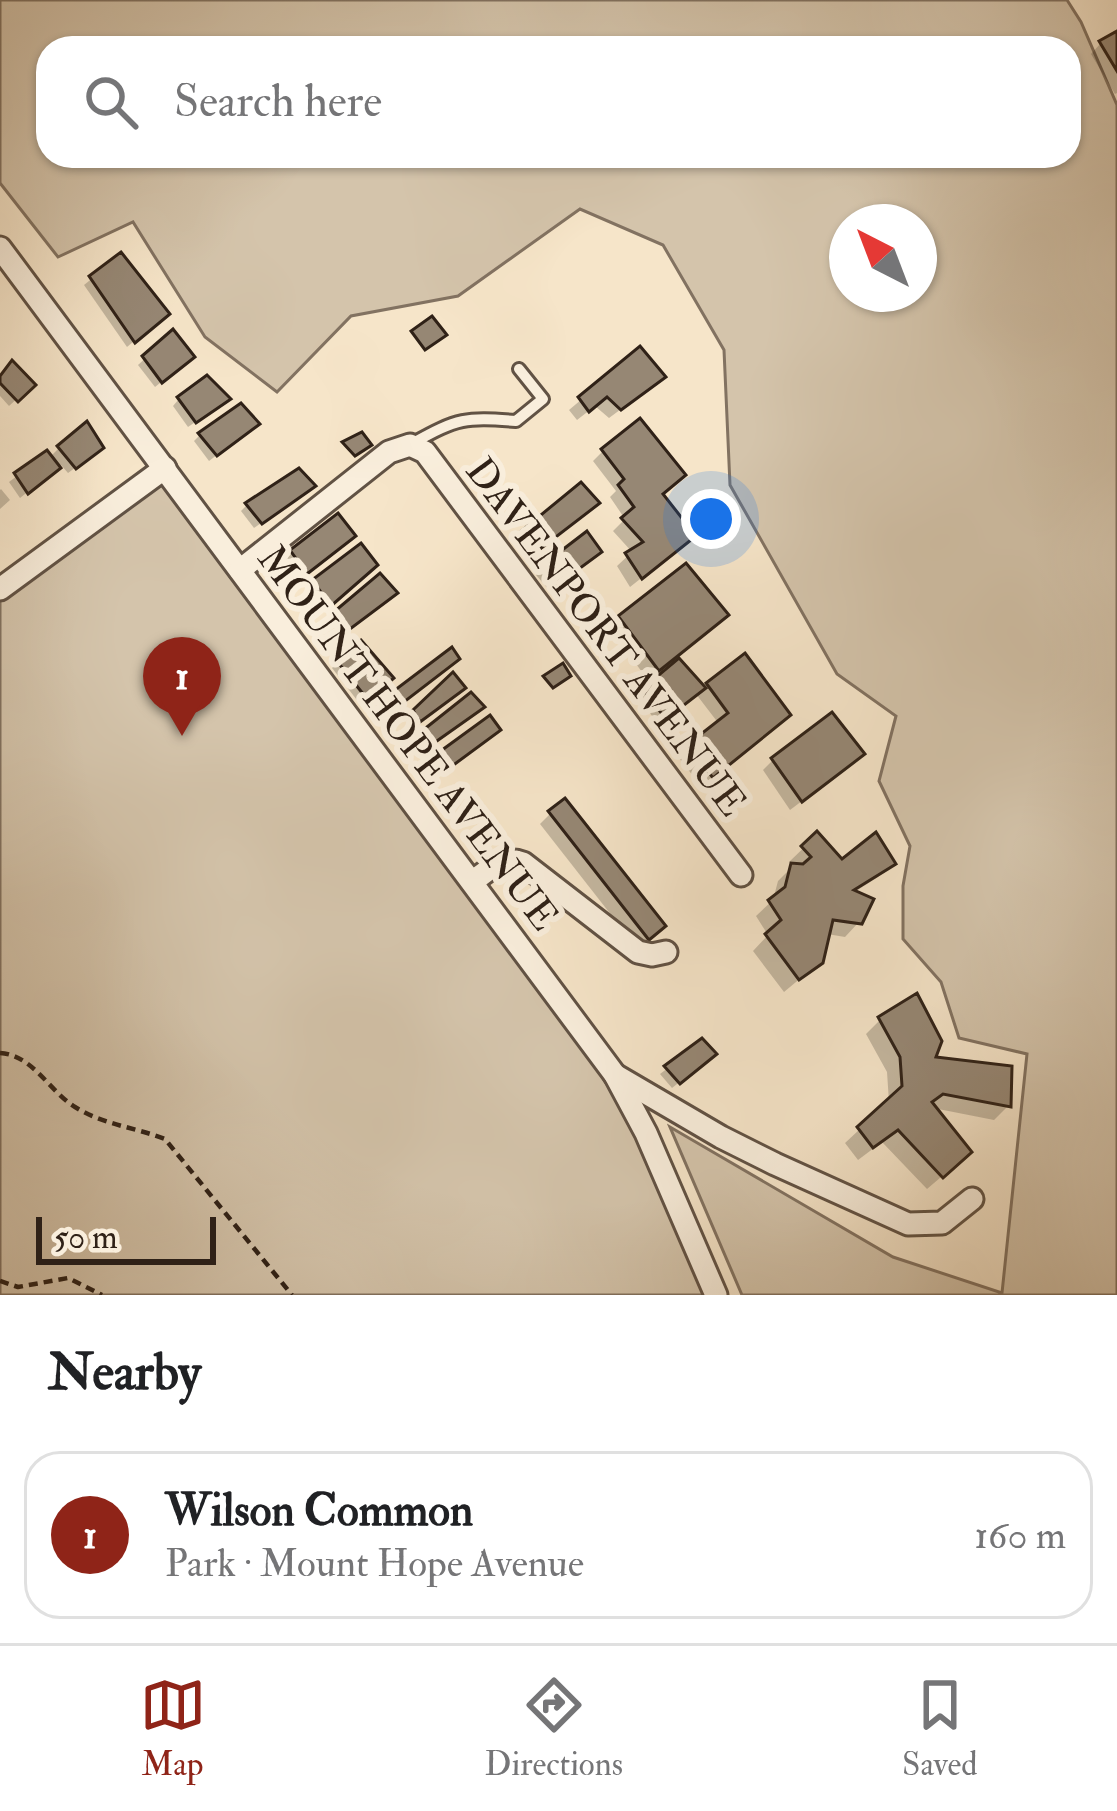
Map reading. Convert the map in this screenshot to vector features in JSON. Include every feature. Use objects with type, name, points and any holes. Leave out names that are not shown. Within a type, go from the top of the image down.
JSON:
[{"type":"street","name":"MOUNT HOPE AVENUE","points":[[0,248],[614,1075],[646,1133],[716,1295]]},
{"type":"street","points":[[240,570],[389,452],[410,445]]},
{"type":"street","name":"DAVENPORT AVENUE","points":[[410,445],[425,452],[741,875]]},
{"type":"street","points":[[0,589],[165,468]]},
{"type":"street","points":[[472,882],[503,860],[523,863],[638,952],[665,952]]},
{"type":"street","points":[[614,1075],[721,1137],[908,1224],[941,1223],[972,1199]]},
{"type":"lane","points":[[410,445],[451,422],[516,421],[543,399],[519,370]]},
{"type":"path","points":[[0,1053],[25,1060],[72,1106],[111,1126],[165,1139],[292,1295]]},
{"type":"path","points":[[0,1281],[18,1287],[68,1278],[102,1295]]},
{"type":"shaded area","points":[[0,0],[1067,0],[1117,105],[1117,1295],[742,1295],[670,1127],[893,1257],[1002,1293],[1027,1054],[959,1038],[941,982],[903,939],[903,886],[910,846],[879,781],[896,716],[837,674],[730,485],[724,350],[663,245],[580,209],[458,296],[351,316],[277,392],[205,337],[133,222],[58,257],[0,183]]},
{"type":"shaded area","points":[[165,468],[615,1075],[716,1295],[0,1295],[0,589]]},
{"type":"building","points":[[1117,31],[1117,71],[1099,41]]},
{"type":"building","points":[[121,252],[170,314],[135,343],[89,276]]},
{"type":"building","points":[[432,316],[447,335],[425,350],[411,331]]},
{"type":"building","points":[[173,329],[195,357],[162,383],[142,356]]},
{"type":"building","points":[[640,346],[666,377],[621,410],[607,397],[589,412],[578,397]]},
{"type":"building","points":[[12,360],[36,385],[18,402],[0,383]]},
{"type":"building","points":[[207,375],[231,399],[196,423],[177,397]]},
{"type":"building","points":[[241,403],[260,424],[217,456],[198,433]]},
{"type":"building","points":[[640,418],[686,475],[663,494],[696,536],[642,579],[625,553],[643,542],[621,518],[634,507],[618,485],[624,479],[601,449]]},
{"type":"building","points":[[87,421],[104,448],[76,469],[57,446]]},
{"type":"building","points":[[362,432],[372,445],[355,456],[342,442]]},
{"type":"building","points":[[47,450],[61,468],[28,494],[14,473]]},
{"type":"building","points":[[299,468],[316,486],[262,524],[245,503]]},
{"type":"building","points":[[581,482],[600,503],[535,553],[519,533]]},
{"type":"building","points":[[338,513],[356,536],[307,574],[290,550]]},
{"type":"building","points":[[587,531],[602,552],[557,585],[540,567]]},
{"type":"building","points":[[361,543],[378,565],[331,606],[312,580]]},
{"type":"building","points":[[686,563],[729,615],[659,671],[618,616]]},
{"type":"building","points":[[380,573],[398,593],[350,629],[335,611]]},
{"type":"building","points":[[361,640],[394,678],[368,700],[336,660]]},
{"type":"building","points":[[452,647],[460,659],[404,702],[395,690]]},
{"type":"building","points":[[745,653],[791,715],[713,778],[687,745],[728,713],[706,683]]},
{"type":"building","points":[[679,658],[706,688],[666,719],[642,689]]},
{"type":"building","points":[[563,663],[571,676],[553,688],[543,676]]},
{"type":"building","points":[[453,672],[466,688],[420,722],[413,710]]},
{"type":"building","points":[[471,692],[485,707],[434,743],[422,731]]},
{"type":"building","points":[[832,712],[865,754],[802,802],[771,758]]},
{"type":"building","points":[[490,715],[501,730],[448,769],[438,753]]},
{"type":"building","points":[[565,798],[666,926],[649,940],[548,811]]},
{"type":"building","points":[[817,831],[842,859],[876,832],[896,864],[854,890],[874,899],[862,924],[833,920],[823,963],[799,980],[765,934],[781,920],[768,900],[785,887],[791,863],[803,864],[811,857],[801,846]]},
{"type":"building","points":[[917,993],[942,1041],[936,1057],[1012,1066],[1011,1107],[943,1094],[932,1102],[972,1152],[943,1178],[898,1130],[873,1148],[857,1127],[902,1086],[900,1057],[878,1017]]},
{"type":"building","points":[[702,1038],[717,1054],[680,1084],[664,1066]]},
{"type":"place","name":"Wilson Common","points":[[182,736]]}]
